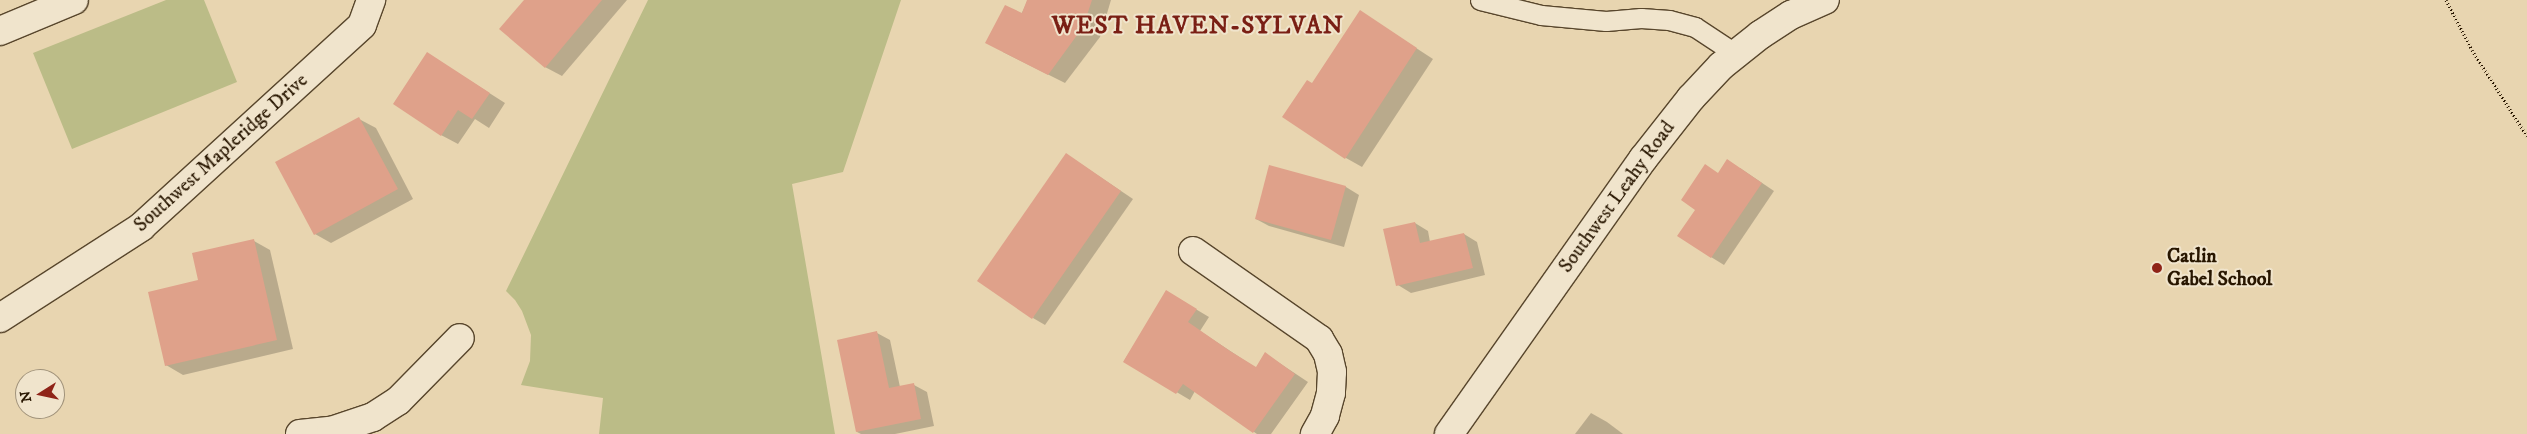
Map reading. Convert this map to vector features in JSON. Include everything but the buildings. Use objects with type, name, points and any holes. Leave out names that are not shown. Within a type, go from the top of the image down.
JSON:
[{"type":"street","points":[[0,31],[74,0]]},
{"type":"street","name":"Southwest Mapleridge Drive","points":[[0,318],[141,227],[362,25],[371,0]]},
{"type":"street","name":"Southwest Leahy Road","points":[[1449,434],[1643,159],[1691,98],[1721,66],[1736,54],[1791,14],[1825,0]]},
{"type":"street","points":[[1193,251],[1319,340],[1328,354],[1332,372],[1331,393],[1325,416],[1315,434]]},
{"type":"street","points":[[300,434],[332,431],[373,417],[398,401],[460,338]]},
{"type":"lane","points":[[1480,0],[1541,15],[1606,21],[1641,18],[1669,20],[1695,27],[1736,54]]},
{"type":"path","points":[[2446,0],[2472,50],[2527,136]]},
{"type":"green space","points":[[166,0],[204,0],[237,82],[72,149],[33,53]]},
{"type":"green space","points":[[648,0],[901,0],[843,172],[792,184],[835,434],[599,434],[603,398],[521,385],[530,361],[531,335],[522,311],[506,291]]},
{"type":"place","name":"Catlin Gabel School","points":[[2157,268]]},
{"type":"district","name":"WEST HAVEN-SYLVAN","points":[[1198,26]]}]
